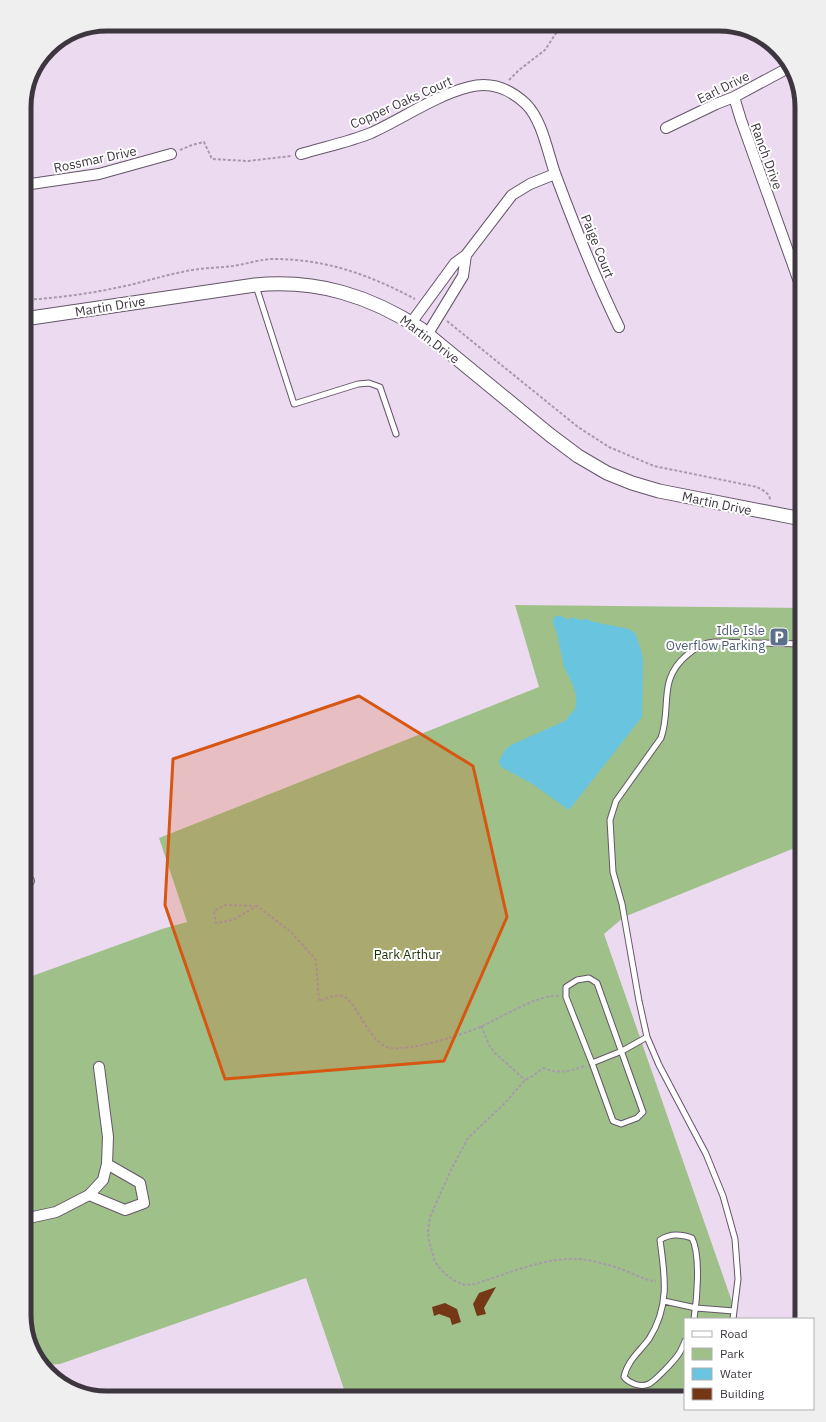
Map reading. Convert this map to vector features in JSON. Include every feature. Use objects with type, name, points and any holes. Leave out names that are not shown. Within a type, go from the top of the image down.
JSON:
[{"type":"street","name":"Earl Drive","points":[[666,128],[734,97],[785,70]]},
{"type":"street","name":"Copper Oaks Court","points":[[302,154],[370,133],[444,96],[470,86],[492,84],[510,91],[527,105],[538,122],[555,174]]},
{"type":"street","name":"Ranch Drive","points":[[734,97],[795,270]]},
{"type":"street","name":"Rossmar Drive","points":[[31,184],[99,174],[171,154]]},
{"type":"street","points":[[411,323],[455,263],[466,255],[512,195],[530,184],[555,174]]},
{"type":"street","name":"Paige Court","points":[[555,174],[580,238],[619,327]]},
{"type":"street","points":[[427,334],[463,276],[466,255]]},
{"type":"street","name":"Martin Drive","points":[[31,318],[255,285],[288,283],[332,289],[376,303],[411,323],[427,334],[550,435],[578,456],[607,473],[632,483],[659,491],[795,518]]},
{"type":"street","points":[[31,1217],[56,1212],[89,1195],[103,1180],[107,1164],[108,1137],[99,1067]]},
{"type":"street","points":[[89,1195],[125,1210],[144,1203],[140,1183],[107,1164]]},
{"type":"lane","points":[[255,285],[294,404],[358,384],[369,383],[380,387],[396,434]]},
{"type":"lane","points":[[733,1318],[738,1279],[735,1240],[723,1196],[706,1154],[659,1065],[647,1037],[622,904],[613,872],[610,820],[616,801],[661,738],[665,726],[667,690],[671,674],[678,662],[690,652],[705,643],[795,644]]},
{"type":"lane","points":[[589,978],[597,982],[643,1112],[637,1118],[622,1124],[613,1121],[566,997],[566,987],[576,980],[589,978]]},
{"type":"lane","points":[[592,1063],[622,1051],[647,1037]]},
{"type":"lane","points":[[684,1344],[678,1355],[648,1384],[638,1385],[628,1382],[624,1377],[625,1368],[649,1339],[660,1319],[664,1301],[665,1282],[660,1240],[667,1236],[683,1235],[692,1238],[696,1245],[698,1284],[694,1318]]},
{"type":"lane","points":[[664,1301],[696,1308],[734,1311]]},
{"type":"path","points":[[501,88],[519,70],[545,50],[557,31]]},
{"type":"path","points":[[171,154],[192,145],[204,142],[212,159],[248,161],[302,154]]},
{"type":"path","points":[[448,321],[578,427],[609,448],[654,466],[757,487],[763,490],[770,497],[769,513]]},
{"type":"path","points":[[257,906],[233,920],[216,923],[214,911],[225,905],[257,906],[291,932],[316,960],[319,1001],[343,996],[358,1011],[375,1039],[382,1045],[389,1048],[402,1048],[425,1044],[481,1026],[538,1000],[553,995],[566,997]]},
{"type":"path","points":[[481,1026],[490,1047],[525,1080]]},
{"type":"path","points":[[592,1063],[570,1071],[561,1072],[543,1068],[532,1077],[525,1080],[505,1103],[468,1138],[432,1210],[428,1225],[429,1241],[435,1262],[449,1277],[465,1285],[475,1284],[553,1259],[570,1258],[602,1263],[650,1281],[665,1282]]},
{"type":"highlighted area","points":[[359,696],[473,766],[507,917],[444,1061],[225,1079],[165,905],[173,759]]},
{"type":"green space","name":"Park Arthur","points":[[515,605],[795,608],[795,848],[624,917],[604,934],[738,1318],[684,1318],[684,1391],[345,1391],[306,1278],[60,1364],[50,1365],[35,1339],[31,1320],[31,976],[162,929],[187,922],[159,838],[539,687]]},
{"type":"water","points":[[556,616],[561,616],[569,620],[572,617],[580,620],[586,619],[629,629],[635,633],[643,660],[642,717],[569,810],[531,783],[501,767],[499,761],[505,750],[511,745],[565,721],[575,709],[576,695],[564,667],[557,634],[553,624],[553,619]]},
{"type":"building","points":[[496,1287],[484,1308],[486,1314],[477,1316],[473,1304],[479,1293]]},
{"type":"building","points":[[445,1303],[457,1309],[461,1322],[452,1325],[450,1318],[439,1314],[434,1316],[432,1307]]},
{"type":"place","name":"Idle Isle Overflow Parking","points":[[779,637]]}]
